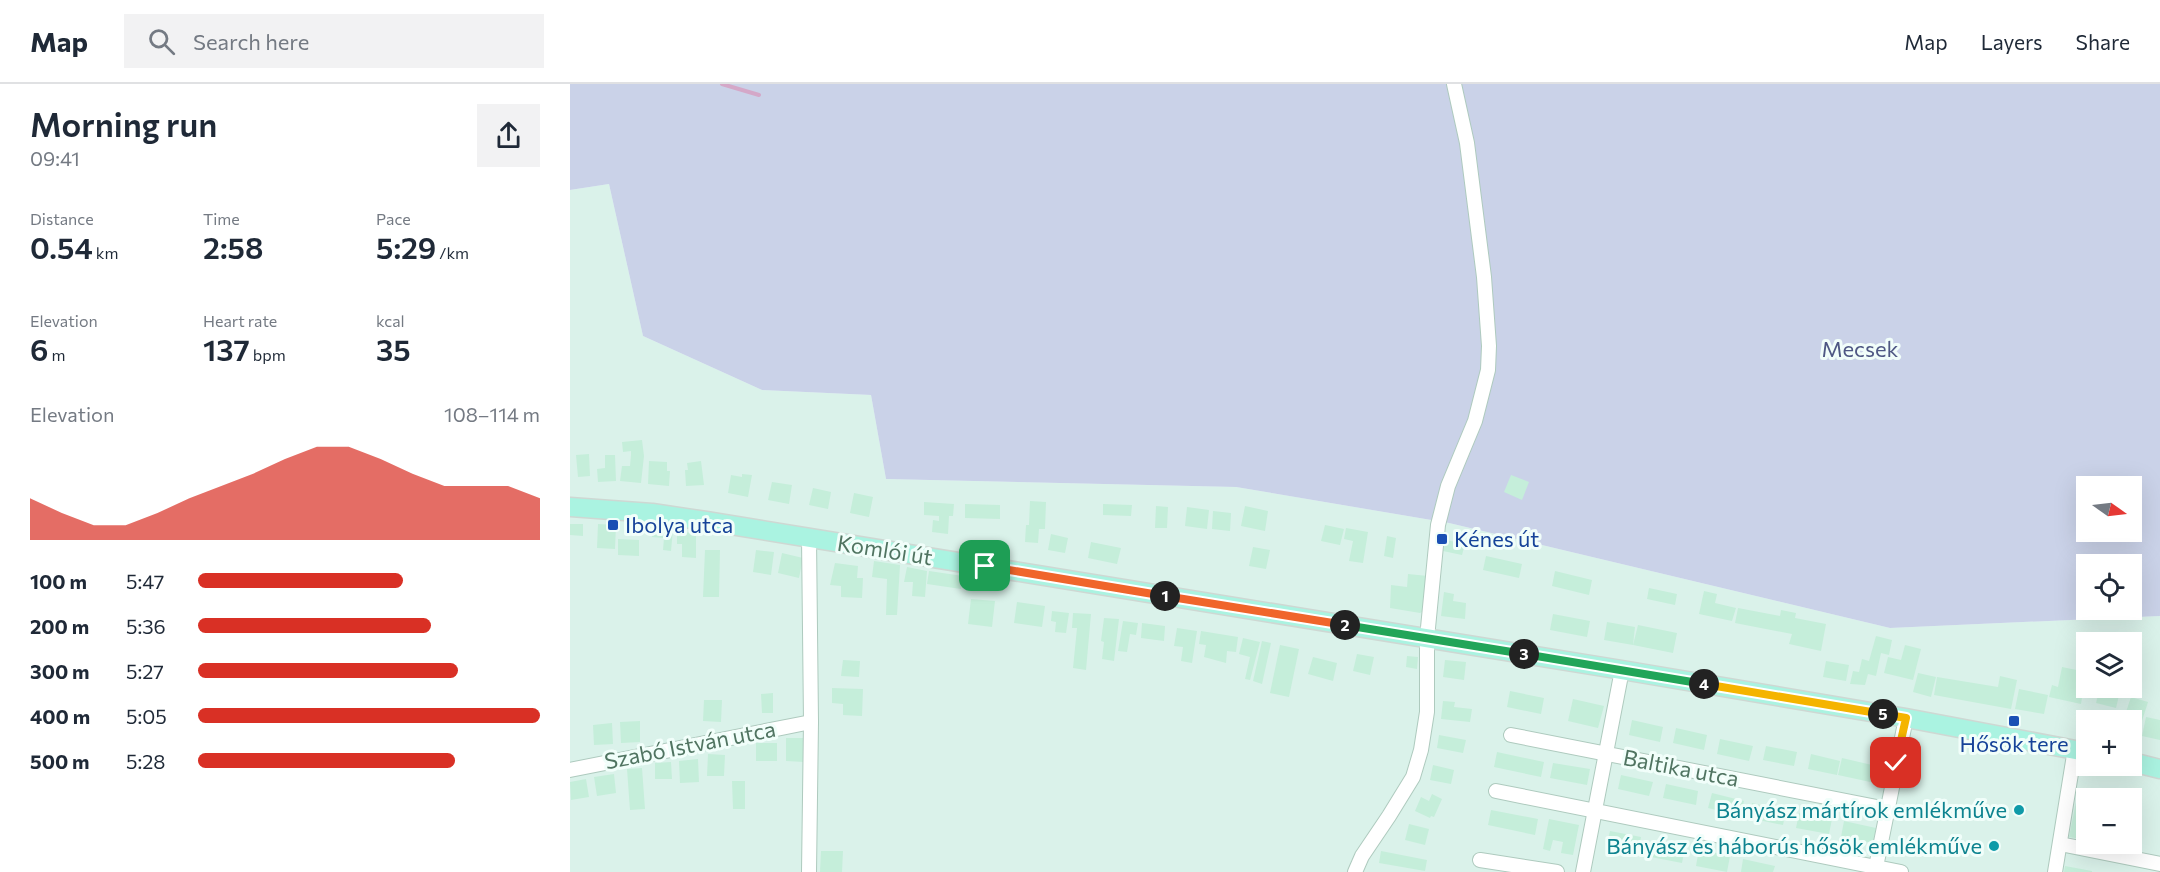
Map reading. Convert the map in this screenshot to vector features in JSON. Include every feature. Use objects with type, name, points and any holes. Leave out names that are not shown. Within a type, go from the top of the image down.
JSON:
[{"type":"main road","name":"Komlói út","points":[[570,507],[652,513],[808,537],[1622,670],[1906,718],[2076,750]]},
{"type":"main road","points":[[2142,764],[2160,769]]},
{"type":"street","points":[[1355,872],[1362,856],[1413,777],[1421,750],[1427,712],[1427,638],[1439,519],[1448,486],[1475,421],[1488,370],[1489,346],[1484,277],[1467,143],[1454,84]]},
{"type":"street","points":[[808,537],[811,722],[809,872]]},
{"type":"street","points":[[1583,872],[1622,670]]},
{"type":"street","points":[[1875,869],[1906,718]]},
{"type":"street","name":"Szabó István utca","points":[[570,770],[811,722]]},
{"type":"street","name":"Baltika utca","points":[[1511,735],[1887,809]]},
{"type":"street","points":[[2055,872],[2076,773]]},
{"type":"street","points":[[1496,791],[1875,869],[1901,872]]},
{"type":"street","points":[[2060,844],[2160,864]]},
{"type":"street","points":[[1480,860],[1557,872]]},
{"type":"shaded area","points":[[609,184],[643,336],[762,390],[871,395],[886,479],[1236,487],[1449,523],[1890,628],[2076,620],[2142,620],[2142,617],[2160,616],[2160,872],[570,872],[570,190]]},
{"type":"green space","name":"Mecsek","points":[[570,84],[2160,84],[2160,616],[2142,617],[2142,554],[2076,554],[2076,620],[1890,628],[1449,523],[1236,487],[886,479],[871,395],[762,390],[643,336],[609,184],[570,190]]},
{"type":"building","points":[[642,440],[644,456],[641,483],[620,481],[622,466],[630,466],[631,455],[631,451],[623,452],[622,442]]},
{"type":"building","points":[[589,454],[590,476],[578,477],[576,455]]},
{"type":"building","points":[[605,455],[615,455],[616,481],[598,482],[597,469],[605,468]]},
{"type":"building","points":[[649,461],[667,462],[667,471],[670,471],[669,486],[648,484]]},
{"type":"building","points":[[701,461],[704,485],[686,486],[687,463]]},
{"type":"building","points":[[742,474],[752,475],[748,497],[728,493],[731,475],[742,477]]},
{"type":"building","points":[[1511,475],[1529,482],[1522,500],[1504,492]]},
{"type":"building","points":[[772,482],[792,485],[789,504],[768,500]]},
{"type":"building","points":[[813,488],[831,492],[828,509],[809,505]]},
{"type":"building","points":[[854,493],[873,497],[869,517],[850,513]]},
{"type":"building","points":[[1030,501],[1046,502],[1045,529],[1039,529],[1038,543],[1025,542],[1026,525],[1029,525]]},
{"type":"building","points":[[924,502],[954,504],[953,516],[949,516],[948,534],[932,532],[933,520],[939,521],[939,516],[924,515]]},
{"type":"building","points":[[965,504],[1000,505],[1000,519],[965,518]]},
{"type":"building","points":[[1103,504],[1132,505],[1131,516],[1103,515]]},
{"type":"building","points":[[1156,506],[1168,507],[1167,528],[1155,528]]},
{"type":"building","points":[[1245,506],[1268,511],[1265,531],[1241,526]]},
{"type":"building","points":[[1187,507],[1209,510],[1207,529],[1185,526]]},
{"type":"building","points":[[1213,511],[1231,513],[1230,531],[1212,529]]},
{"type":"building","points":[[570,524],[583,524],[583,536],[570,535]]},
{"type":"building","points":[[598,524],[616,525],[615,549],[597,548]]},
{"type":"building","points":[[1325,525],[1344,529],[1340,545],[1321,541]]},
{"type":"building","points":[[653,527],[673,529],[671,551],[663,550],[664,538],[652,537]]},
{"type":"building","points":[[1346,528],[1368,532],[1363,563],[1349,561],[1353,541],[1344,539]]},
{"type":"building","points":[[677,532],[696,533],[696,558],[682,557],[682,544],[677,544]]},
{"type":"building","points":[[1051,534],[1068,538],[1065,553],[1048,550]]},
{"type":"building","points":[[1387,536],[1396,538],[1393,558],[1384,556]]},
{"type":"building","points":[[618,539],[639,540],[639,556],[618,555]]},
{"type":"building","points":[[1446,540],[1465,544],[1462,555],[1443,551]]},
{"type":"building","points":[[1091,542],[1121,548],[1117,564],[1088,558]]},
{"type":"building","points":[[1253,547],[1270,550],[1266,569],[1249,566]]},
{"type":"building","points":[[705,550],[720,550],[719,597],[703,597]]},
{"type":"building","points":[[756,550],[774,552],[771,575],[753,572]]},
{"type":"building","points":[[782,553],[803,558],[799,578],[778,573]]},
{"type":"building","points":[[1486,556],[1522,564],[1519,578],[1483,570]]},
{"type":"building","points":[[874,561],[900,565],[897,615],[886,615],[887,579],[872,577]]},
{"type":"building","points":[[835,563],[858,566],[857,578],[863,578],[862,598],[841,597],[841,586],[830,585]]},
{"type":"building","points":[[907,567],[927,571],[925,597],[912,596],[913,582],[904,582]]},
{"type":"building","points":[[929,571],[963,576],[961,589],[927,584]]},
{"type":"building","points":[[1555,571],[1592,580],[1589,595],[1552,586]]},
{"type":"building","points":[[1408,574],[1428,576],[1425,610],[1420,613],[1390,608],[1391,585],[1407,587]]},
{"type":"building","points":[[1649,588],[1677,594],[1675,605],[1647,599]]},
{"type":"building","points":[[1704,591],[1717,594],[1715,603],[1736,608],[1732,621],[1699,614]]},
{"type":"building","points":[[1444,592],[1454,594],[1453,601],[1466,603],[1465,619],[1441,616]]},
{"type":"building","points":[[971,599],[995,601],[992,627],[968,624]]},
{"type":"building","points":[[1017,602],[1045,606],[1042,627],[1014,623]]},
{"type":"building","points":[[1738,608],[1780,616],[1781,610],[1796,613],[1795,618],[1826,624],[1821,651],[1789,644],[1792,634],[1735,623]]},
{"type":"building","points":[[1052,611],[1069,613],[1066,633],[1055,632],[1056,622],[1051,621]]},
{"type":"building","points":[[1073,613],[1091,614],[1086,670],[1073,668],[1077,628],[1072,628]]},
{"type":"building","points":[[1553,614],[1590,621],[1587,637],[1550,630]]},
{"type":"building","points":[[1104,618],[1119,619],[1114,661],[1102,659],[1104,642],[1101,641]]},
{"type":"building","points":[[1123,621],[1138,623],[1136,635],[1130,634],[1127,652],[1118,651]]},
{"type":"building","points":[[1607,622],[1635,627],[1633,645],[1604,640]]},
{"type":"building","points":[[1142,623],[1165,626],[1164,641],[1141,638]]},
{"type":"building","points":[[1638,625],[1677,633],[1673,653],[1633,645]]},
{"type":"building","points":[[1177,628],[1197,631],[1192,663],[1181,661],[1183,647],[1174,646]]},
{"type":"building","points":[[1201,631],[1238,637],[1236,652],[1227,651],[1226,663],[1204,657],[1206,645],[1199,644]]},
{"type":"building","points":[[1876,636],[1892,640],[1889,655],[1881,653],[1876,676],[1868,674],[1865,685],[1850,684],[1853,671],[1859,672],[1862,659],[1869,661]]},
{"type":"building","points":[[1243,638],[1260,642],[1250,680],[1245,679],[1250,657],[1239,654]]},
{"type":"building","points":[[1262,641],[1271,643],[1262,684],[1253,681]]},
{"type":"building","points":[[1280,645],[1299,649],[1289,697],[1270,693]]},
{"type":"building","points":[[1905,645],[1921,649],[1913,680],[1884,673],[1888,657],[1901,660]]},
{"type":"building","points":[[1357,654],[1374,657],[1370,675],[1353,671]]},
{"type":"building","points":[[1407,656],[1418,657],[1417,669],[1406,667]]},
{"type":"building","points":[[1313,657],[1337,663],[1333,681],[1308,674]]},
{"type":"building","points":[[843,660],[860,661],[859,677],[841,676]]},
{"type":"building","points":[[1445,660],[1466,662],[1464,680],[1443,677]]},
{"type":"building","points":[[1826,661],[1849,665],[1846,681],[1823,677]]},
{"type":"building","points":[[2062,667],[2076,670],[2076,698],[2082,698],[2081,704],[2049,697],[2052,685],[2058,687]]},
{"type":"building","points":[[1918,673],[1936,677],[1931,697],[1913,692]]},
{"type":"building","points":[[2000,676],[2017,680],[2011,709],[1934,695],[1937,677],[1998,687]]},
{"type":"building","points":[[832,688],[863,689],[862,716],[843,715],[843,704],[832,703]]},
{"type":"building","points":[[2019,689],[2048,695],[2044,714],[2015,709]]},
{"type":"building","points":[[1510,691],[1544,698],[1541,714],[1507,707]]},
{"type":"building","points":[[773,693],[773,713],[762,713],[761,694]]},
{"type":"building","points":[[2097,698],[2118,698],[2116,708],[2096,703]]},
{"type":"building","points":[[2131,698],[2148,702],[2142,721],[2142,710],[2127,710]]},
{"type":"building","points":[[1573,699],[1604,706],[1598,728],[1568,721]]},
{"type":"building","points":[[704,700],[722,700],[721,722],[703,721]]},
{"type":"building","points":[[1443,701],[1455,702],[1454,707],[1472,709],[1470,722],[1441,719]]},
{"type":"building","points":[[2146,717],[2160,720],[2160,740],[2142,736]]},
{"type":"building","points":[[1632,720],[1663,727],[1660,742],[1629,735]]},
{"type":"building","points":[[640,721],[640,742],[621,743],[620,722]]},
{"type":"building","points":[[612,723],[613,744],[594,745],[593,725]]},
{"type":"building","points":[[1676,728],[1707,735],[1704,750],[1673,743]]},
{"type":"building","points":[[1439,735],[1466,740],[1463,753],[1437,748]]},
{"type":"building","points":[[786,738],[805,738],[804,762],[786,761]]},
{"type":"building","points":[[1720,739],[1753,746],[1749,761],[1717,754]]},
{"type":"building","points":[[1878,740],[1894,743],[1884,785],[1838,775],[1842,758],[1872,765]]},
{"type":"building","points":[[756,743],[777,743],[777,761],[756,761]]},
{"type":"building","points":[[1766,746],[1797,752],[1794,766],[1763,760]]},
{"type":"building","points":[[1497,752],[1544,762],[1541,777],[1494,767]]},
{"type":"building","points":[[708,754],[725,755],[724,776],[707,776]]},
{"type":"building","points":[[1811,754],[1840,761],[1837,775],[1808,769]]},
{"type":"building","points":[[698,759],[699,782],[680,783],[679,761]]},
{"type":"building","points":[[671,762],[672,779],[655,779],[655,763]]},
{"type":"building","points":[[1553,763],[1590,769],[1587,785],[1550,778]]},
{"type":"building","points":[[1433,765],[1454,770],[1451,784],[1430,780]]},
{"type":"building","points":[[642,768],[645,809],[630,810],[627,769]]},
{"type":"building","points":[[614,774],[616,793],[597,796],[594,777]]},
{"type":"building","points":[[1621,775],[1653,782],[1649,796],[1618,789]]},
{"type":"building","points":[[586,779],[589,797],[571,800],[570,782]]},
{"type":"building","points":[[732,781],[745,781],[745,809],[733,809]]},
{"type":"building","points":[[1666,784],[1698,791],[1696,805],[1663,798]]},
{"type":"building","points":[[1712,793],[1744,801],[1740,816],[1708,808]]},
{"type":"building","points":[[1432,794],[1442,799],[1434,817],[1430,818],[1415,811],[1421,797],[1429,801]]},
{"type":"building","points":[[2076,802],[2076,838],[2069,837]]},
{"type":"building","points":[[1752,803],[1786,811],[1783,825],[1749,818]]},
{"type":"building","points":[[1491,810],[1538,819],[1535,835],[1488,825]]},
{"type":"building","points":[[1799,813],[1832,819],[1829,834],[1796,828]]},
{"type":"building","points":[[1549,819],[1579,825],[1573,855],[1561,853],[1563,842],[1553,840],[1550,851],[1543,849]]},
{"type":"building","points":[[1844,821],[1876,828],[1873,843],[1841,837]]},
{"type":"building","points":[[1409,824],[1429,829],[1425,845],[1405,840]]},
{"type":"building","points":[[1610,831],[1641,837],[1638,853],[1606,847]]},
{"type":"building","points":[[1654,841],[1685,847],[1682,863],[1651,857]]},
{"type":"building","points":[[1699,849],[1730,856],[1727,872],[1696,866]]},
{"type":"building","points":[[821,851],[843,851],[842,872],[820,872]]},
{"type":"building","points":[[1381,851],[1427,860],[1425,871],[1379,863]]},
{"type":"building","points":[[1743,859],[1775,866],[1773,872],[1741,872]]},
{"type":"building","points":[[2065,866],[2092,871],[2092,872],[2064,872]]},
{"type":"waterway","points":[[722,84],[759,95]]},
{"type":"place","name":"Ibolya utca","points":[[613,525]]},
{"type":"place","name":"Kénes út","points":[[1442,539]]},
{"type":"place","name":"Hősök tere","points":[[2014,721]]},
{"type":"place","name":"Bányász mártírok emlékműve","points":[[2019,810]]},
{"type":"place","name":"Bányász és háborús hősök emlékműve","points":[[1994,846]]},
{"type":"route","points":[[985,566],[1906,718],[1896,763]]}]
